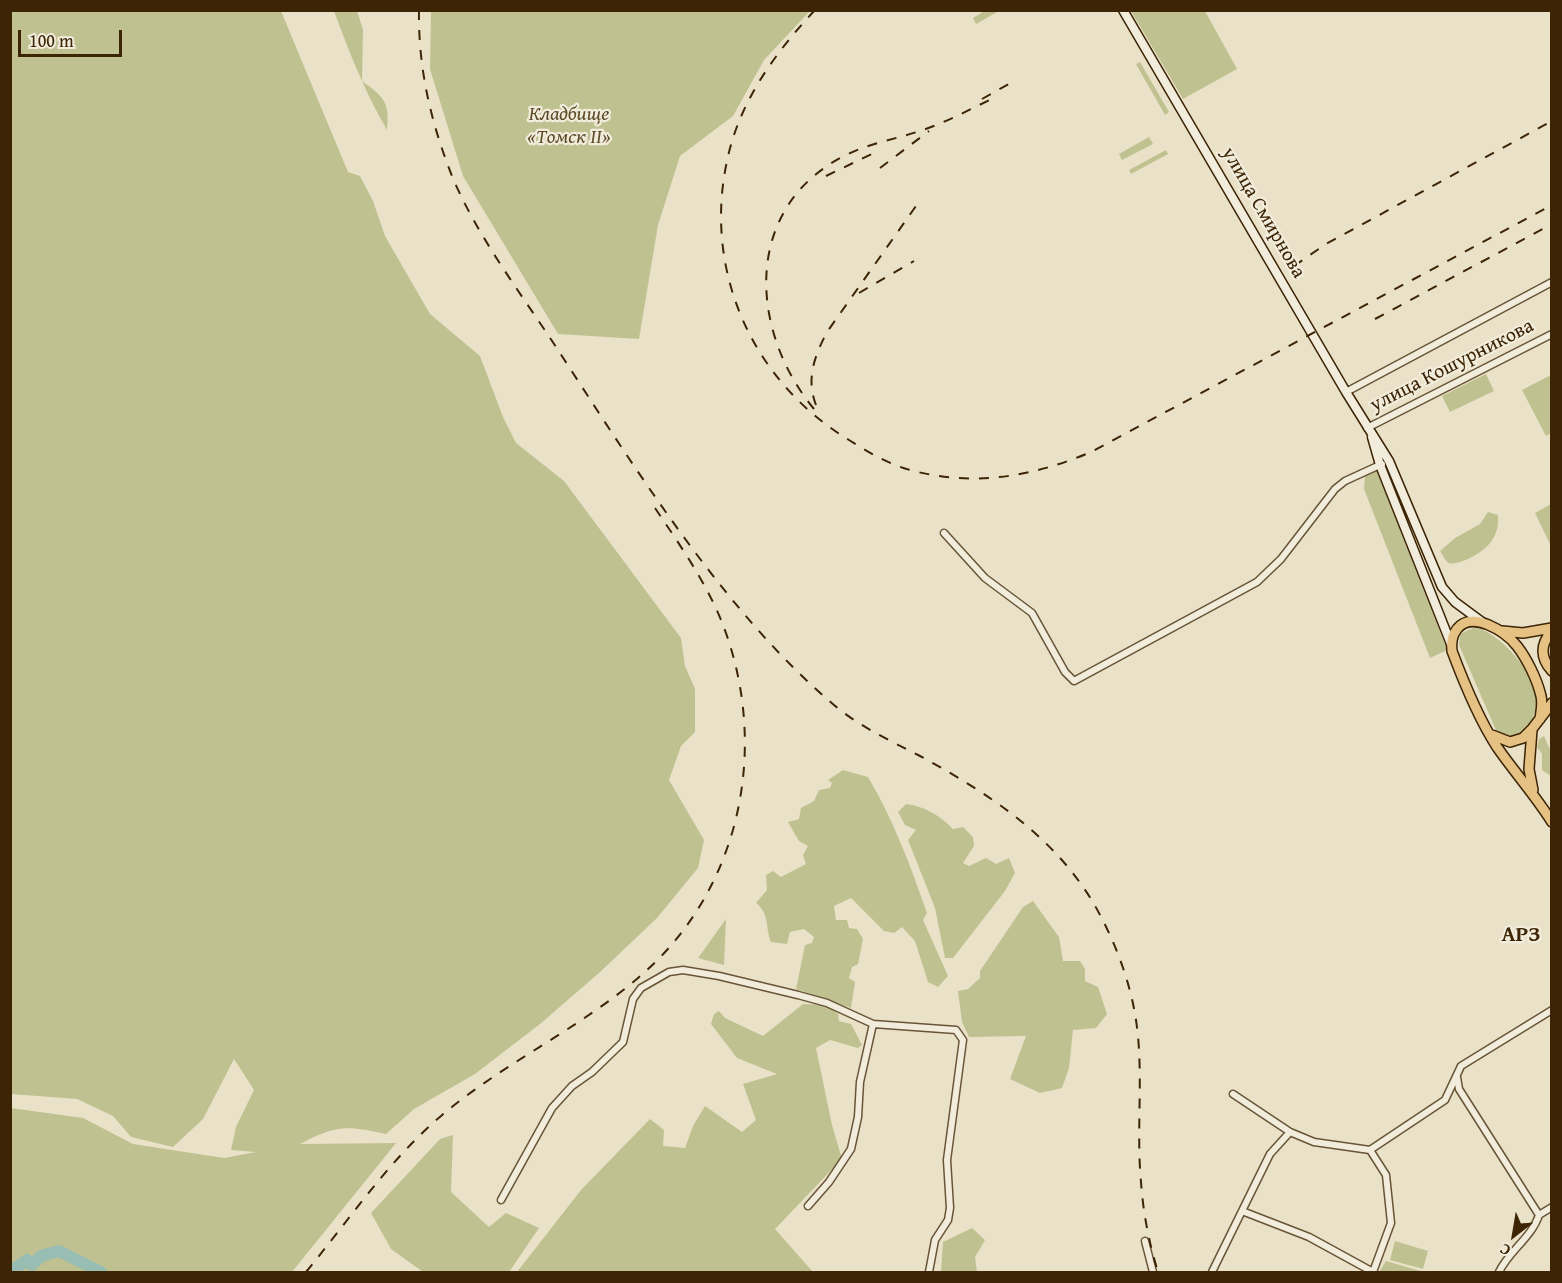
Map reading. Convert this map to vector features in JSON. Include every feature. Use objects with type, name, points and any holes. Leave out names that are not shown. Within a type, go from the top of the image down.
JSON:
[{"type":"main road","name":"улица Смирнова","points":[[1123,10],[1369,431],[1389,461],[1442,587],[1455,602],[1482,622]]},
{"type":"main road","name":"улица Смирнова","points":[[1369,431],[1380,465],[1451,644]]},
{"type":"main road","points":[[1540,718],[1542,698],[1531,671],[1516,645],[1482,622],[1465,622],[1454,634],[1451,644],[1467,688],[1490,734],[1551,822]]},
{"type":"main road","points":[[1497,630],[1523,633],[1551,629]]},
{"type":"main road","points":[[1551,629],[1542,652],[1551,671]]},
{"type":"main road","points":[[1490,734],[1510,742],[1523,738],[1551,703]]},
{"type":"main road","points":[[1532,729],[1529,769],[1533,793]]},
{"type":"street","points":[[1346,392],[1551,282]]},
{"type":"street","name":"улица Кошурникова","points":[[1369,431],[1551,333]]},
{"type":"street","points":[[944,533],[985,578],[1032,613],[1065,672],[1074,681],[1257,582],[1281,559],[1335,489],[1345,481],[1389,461]]},
{"type":"street","points":[[501,1200],[552,1108],[572,1086],[592,1072],[623,1042],[633,999],[640,988],[669,972],[683,970],[719,976],[827,1003],[873,1024],[956,1030],[963,1040],[947,1160],[950,1208],[948,1220],[935,1240],[929,1272]]},
{"type":"street","points":[[1233,1094],[1290,1132],[1314,1142],[1371,1150],[1445,1100],[1461,1066],[1551,1010]]},
{"type":"street","points":[[808,1206],[830,1182],[851,1149],[858,1116],[860,1082],[873,1024]]},
{"type":"street","points":[[1456,1076],[1459,1089],[1539,1215]]},
{"type":"street","points":[[1212,1272],[1270,1154],[1290,1132]]},
{"type":"street","points":[[1242,1211],[1309,1237],[1373,1272],[1391,1223],[1386,1175],[1371,1150]]},
{"type":"street","points":[[1499,1272],[1509,1255],[1533,1228],[1539,1215],[1551,1207]]},
{"type":"street","points":[[1145,1241],[1153,1272]]},
{"type":"green space","points":[[986,10],[999,11],[976,24],[973,18]]},
{"type":"green space","points":[[10,11],[281,11],[348,172],[360,176],[373,201],[385,236],[430,314],[480,356],[503,417],[516,443],[564,481],[681,638],[685,666],[695,689],[695,732],[681,746],[669,780],[704,840],[698,868],[657,918],[599,973],[540,1024],[475,1074],[414,1109],[386,1134],[342,1128],[323,1133],[300,1144],[396,1143],[292,1272],[11,1272],[11,1108],[83,1118],[133,1144],[224,1158],[256,1152],[231,1150],[236,1127],[254,1090],[234,1059],[203,1119],[173,1147],[131,1137],[113,1116],[77,1099],[11,1094]]},
{"type":"green space","points":[[334,11],[357,11],[363,30],[362,81],[352,57]]},
{"type":"green space","name":"Кладбище «Томск II»","points":[[431,11],[810,11],[764,60],[733,116],[680,156],[658,225],[639,339],[558,334],[463,176],[430,69]]},
{"type":"green space","points":[[1131,11],[1205,11],[1237,69],[1183,99]]},
{"type":"green space","points":[[1140,62],[1169,112],[1165,115],[1136,64]]},
{"type":"green space","points":[[362,81],[376,91],[384,101],[387,130],[372,101]]},
{"type":"green space","points":[[1149,137],[1153,144],[1122,160],[1119,154]]},
{"type":"green space","points":[[1166,150],[1168,154],[1131,174],[1129,170]]},
{"type":"green space","points":[[1486,374],[1494,391],[1450,412],[1442,396]]},
{"type":"green space","points":[[1551,375],[1551,433],[1546,436],[1522,390]]},
{"type":"green space","points":[[1377,471],[1447,650],[1430,658],[1364,489],[1365,476]]},
{"type":"green space","points":[[1551,504],[1551,546],[1535,513]]},
{"type":"green space","points":[[1488,512],[1498,515],[1497,530],[1491,542],[1468,559],[1456,563],[1448,562],[1440,551],[1455,538],[1480,524]]},
{"type":"green space","points":[[1475,627],[1497,638],[1518,659],[1526,671],[1536,696],[1533,718],[1527,727],[1512,740],[1499,734],[1495,728],[1459,645],[1460,634]]},
{"type":"green space","points":[[1544,736],[1551,752],[1551,776],[1542,770],[1542,754],[1537,747],[1539,739]]},
{"type":"green space","points":[[843,770],[868,777],[886,810],[927,913],[923,920],[948,976],[938,987],[928,982],[915,941],[902,927],[894,933],[884,931],[851,898],[834,906],[836,920],[847,920],[849,928],[857,929],[863,939],[858,964],[852,967],[849,978],[855,982],[851,1008],[796,989],[805,945],[812,943],[814,937],[804,929],[790,932],[787,944],[771,942],[765,916],[756,903],[767,890],[766,875],[773,871],[781,877],[806,864],[803,855],[808,846],[799,841],[788,822],[799,819],[801,808],[814,801],[819,790],[830,788],[832,783],[828,780]]},
{"type":"green space","points":[[906,804],[932,812],[953,829],[963,827],[973,837],[974,846],[963,863],[969,866],[986,858],[996,864],[1009,858],[1015,873],[1005,891],[953,958],[945,958],[935,908],[908,840],[916,830],[905,825],[898,812]]},
{"type":"green space","points":[[1033,901],[1059,937],[1063,961],[1080,961],[1085,969],[1085,981],[1098,987],[1107,1014],[1096,1028],[1073,1030],[1069,1068],[1062,1088],[1040,1093],[1010,1079],[1026,1036],[969,1037],[962,1022],[958,991],[968,989],[980,978],[980,971],[1023,907]]},
{"type":"green space","points":[[726,919],[724,965],[698,958]]},
{"type":"green space","points":[[803,1004],[826,1005],[838,1014],[839,1021],[851,1024],[862,1045],[858,1048],[830,1040],[816,1048],[832,1125],[842,1159],[775,1229],[813,1272],[517,1272],[581,1190],[650,1119],[664,1130],[663,1146],[685,1148],[693,1126],[705,1106],[742,1132],[756,1120],[743,1084],[777,1074],[737,1058],[711,1024],[714,1014],[719,1011],[725,1018],[763,1036]]},
{"type":"green space","points":[[453,1135],[451,1192],[489,1227],[506,1213],[539,1228],[509,1272],[423,1272],[391,1249],[371,1213],[440,1139]]},
{"type":"green space","points":[[972,1228],[985,1240],[975,1257],[977,1272],[941,1272],[943,1242]]},
{"type":"green space","points":[[1395,1241],[1428,1251],[1423,1269],[1390,1260]]},
{"type":"green space","points":[[1386,1261],[1424,1272],[1379,1272]]},
{"type":"waterway","points":[[10,1272],[27,1260],[32,1265],[41,1256],[59,1251],[101,1272]]},
{"type":"railway","points":[[419,10],[419,32],[427,95],[438,136],[462,198],[500,263],[617,441],[683,536],[755,627],[834,705],[865,727],[970,785],[1018,818],[1060,857],[1094,904],[1120,960],[1130,990],[1136,1020],[1142,1193],[1147,1227],[1158,1272]]},
{"type":"railway","points":[[815,10],[786,43],[760,80],[740,119],[733,139],[721,202],[722,243],[730,283],[743,320],[762,356],[786,388],[815,416],[849,440],[886,461],[910,470],[957,478],[1002,477],[1047,468],[1091,452],[1552,205]]},
{"type":"railway","points":[[982,99],[1016,80]]},
{"type":"railway","points":[[814,409],[792,377],[777,343],[768,307],[767,271],[773,237],[788,205],[812,177],[846,155],[929,128],[992,99]]},
{"type":"railway","points":[[1294,266],[1326,244],[1552,121]]},
{"type":"railway","points":[[880,168],[929,131]]},
{"type":"railway","points":[[826,176],[880,150]]},
{"type":"railway","points":[[816,405],[812,386],[813,368],[818,350],[827,332],[916,206]]},
{"type":"railway","points":[[1375,319],[1552,224]]},
{"type":"railway","points":[[859,293],[914,261]]},
{"type":"railway","points":[[306,1272],[387,1171],[441,1116],[464,1097],[615,997],[638,978],[673,943],[701,903],[723,861],[737,815],[744,768],[744,720],[737,672],[723,625],[708,593],[651,502]]},
{"type":"district","name":"АРЗ","points":[[1521,935]]}]
